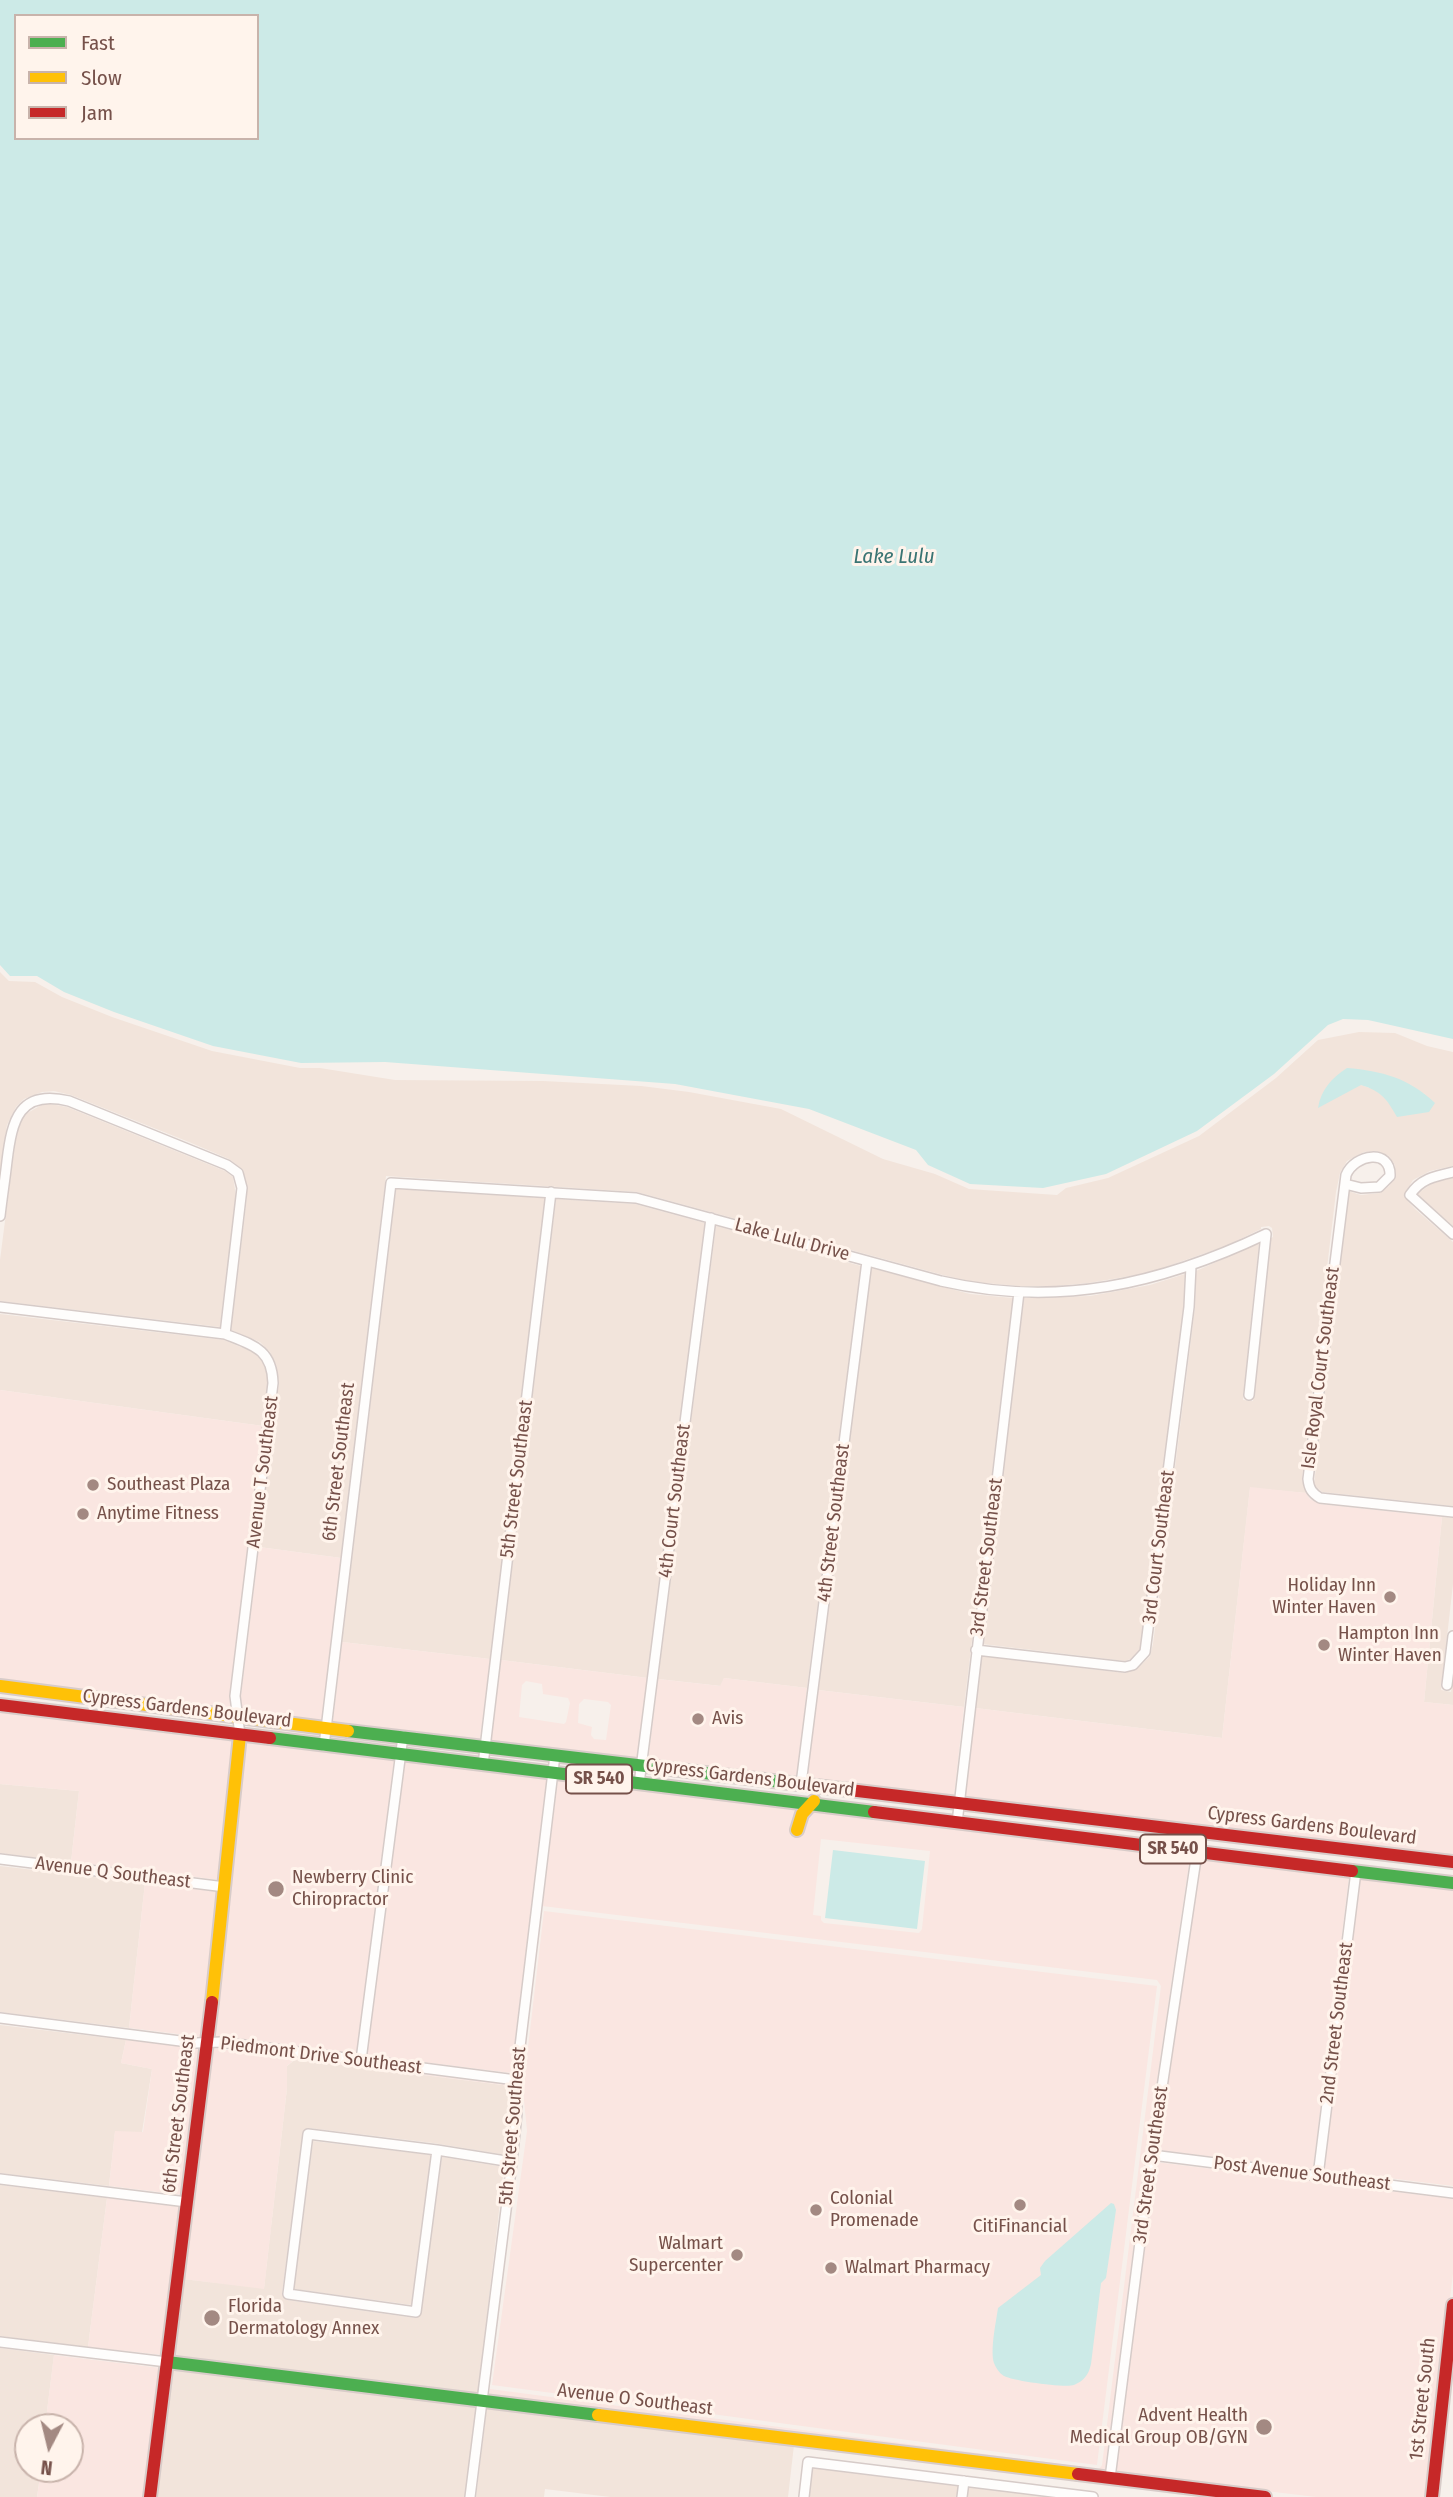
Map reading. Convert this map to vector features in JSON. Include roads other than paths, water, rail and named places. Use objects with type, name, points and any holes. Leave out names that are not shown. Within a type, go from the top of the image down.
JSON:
[{"type":"main road","name":"Cypress Gardens Boulevard","points":[[1,1688],[1453,1862]]},
{"type":"main road","points":[[22,1707],[42,1702],[105,1708],[137,1705]]},
{"type":"main road","name":"Cypress Gardens Boulevard","points":[[0,1705],[1453,1884]]},
{"type":"main road","name":"6th Street Southeast","points":[[150,2497],[208,2042],[240,1735]]},
{"type":"main road","points":[[734,1796],[776,1791],[801,1784]]},
{"type":"main road","points":[[797,1830],[798,1819],[808,1804],[820,1798],[877,1794]]},
{"type":"main road","points":[[1197,1852],[1216,1847],[1261,1847],[1281,1845],[1284,1842]]},
{"type":"main road","points":[[1278,1862],[1290,1857],[1344,1861],[1352,1851]]},
{"type":"main road","name":"1st Street South","points":[[1432,2497],[1449,2386],[1453,2305]]},
{"type":"main road","name":"Avenue O Southeast","points":[[167,2362],[1265,2497]]},
{"type":"street","points":[[0,1216],[12,1126],[20,1110],[44,1097],[69,1101],[227,1165],[238,1173],[242,1188],[225,1334]]},
{"type":"street","name":"Isle Royal Court Southeast","points":[[1345,1184],[1361,1188],[1379,1187],[1390,1176],[1390,1168],[1387,1162],[1375,1157],[1359,1160],[1351,1164],[1347,1171],[1342,1192],[1309,1487],[1320,1498],[1453,1512]]},
{"type":"street","points":[[1453,1172],[1433,1177],[1416,1186],[1410,1195],[1453,1234]]},
{"type":"street","name":"Lake Lulu Drive","points":[[391,1183],[636,1198],[972,1288],[1056,1293],[1090,1290],[1149,1279],[1191,1266]]},
{"type":"street","name":"6th Street Southeast","points":[[324,1746],[391,1183]]},
{"type":"street","name":"5th Street Southeast","points":[[482,1765],[551,1192]]},
{"type":"street","name":"4th Court Southeast","points":[[639,1784],[711,1218]]},
{"type":"street","points":[[1191,1266],[1266,1234],[1249,1395]]},
{"type":"street","name":"4th Street Southeast","points":[[801,1784],[867,1261]]},
{"type":"street","name":"3rd Court Southeast","points":[[976,1650],[1125,1667],[1133,1665],[1145,1652],[1189,1307],[1191,1266]]},
{"type":"street","name":"3rd Street Southeast","points":[[957,1823],[1019,1292]]},
{"type":"street","name":"Avenue T Southeast","points":[[0,1307],[225,1334],[258,1348],[267,1357],[274,1383],[235,1696],[240,1735]]},
{"type":"street","points":[[1447,1685],[1453,1636]]},
{"type":"street","points":[[361,2060],[403,1736]]},
{"type":"street","name":"5th Street Southeast","points":[[470,2497],[512,2162],[517,2113],[516,2080],[555,1755]]},
{"type":"street","name":"3rd Street Southeast","points":[[1110,2478],[1152,2155],[1197,1852]]},
{"type":"street","name":"Avenue Q Southeast","points":[[0,1859],[225,1887]]},
{"type":"street","name":"2nd Street Southeast","points":[[1318,2175],[1356,1871]]},
{"type":"street","name":"Piedmont Drive Southeast","points":[[0,2018],[516,2080]]},
{"type":"street","points":[[437,2150],[416,2312],[288,2294],[308,2134],[437,2150],[512,2162]]},
{"type":"street","name":"Post Avenue Southeast","points":[[1152,2155],[1453,2193]]},
{"type":"street","points":[[0,2179],[187,2202]]},
{"type":"street","name":"Avenue O Southeast","points":[[0,2342],[167,2362]]},
{"type":"street","points":[[804,2497],[808,2462],[1093,2497]]},
{"type":"street","points":[[962,2497],[964,2481]]},
{"type":"water","name":"Lake Lulu","points":[[0,0],[1453,0],[1453,1039],[1368,1020],[1343,1019],[1328,1025],[1274,1074],[1197,1131],[1106,1174],[1043,1188],[970,1184],[928,1165],[916,1150],[809,1109],[675,1084],[385,1062],[301,1063],[213,1046],[114,1012],[64,992],[37,976],[10,976],[0,965]]},
{"type":"water","points":[[1347,1068],[1394,1077],[1415,1087],[1435,1103],[1429,1112],[1397,1117],[1383,1096],[1361,1085],[1318,1108],[1328,1085]]},
{"type":"water","points":[[833,1850],[925,1861],[917,1929],[825,1918]]},
{"type":"water","points":[[1111,2203],[1116,2210],[1106,2278],[1101,2283],[1091,2364],[1087,2374],[1081,2381],[1069,2386],[1028,2382],[1004,2376],[997,2369],[993,2357],[998,2308],[1041,2275],[1040,2268],[1045,2261]]},
{"type":"place","name":"Southeast Plaza","points":[[93,1485]]},
{"type":"place","name":"Anytime Fitness","points":[[83,1514]]},
{"type":"place","name":"Holiday Inn Winter Haven","points":[[1390,1597]]},
{"type":"place","name":"Hampton Inn Winter Haven","points":[[1324,1645]]},
{"type":"place","name":"Avis","points":[[698,1719]]},
{"type":"place","name":"Newberry Clinic Chiropractor","points":[[276,1889]]},
{"type":"place","name":"CitiFinancial","points":[[1020,2205]]},
{"type":"place","name":"Colonial Promenade","points":[[816,2210]]},
{"type":"place","name":"Walmart Supercenter","points":[[737,2255]]},
{"type":"place","name":"Walmart Pharmacy","points":[[831,2268]]},
{"type":"place","name":"Florida Dermatology Annex","points":[[212,2318]]},
{"type":"place","name":"Advent Health Medical Group OB/GYN","points":[[1264,2427]]}]
